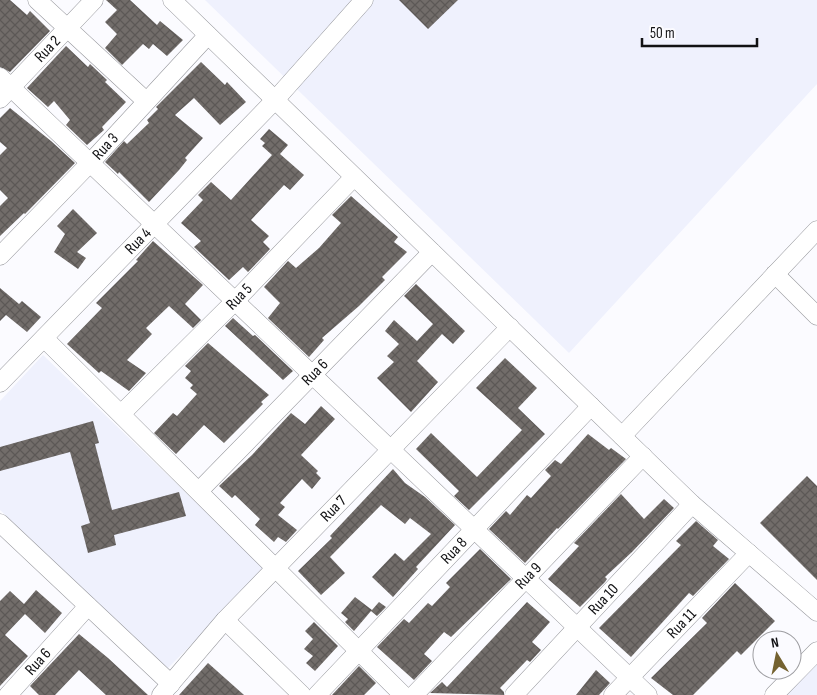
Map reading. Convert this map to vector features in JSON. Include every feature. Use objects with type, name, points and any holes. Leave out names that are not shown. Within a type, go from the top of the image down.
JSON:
[{"type":"street","points":[[37,0],[146,101]]},
{"type":"street","name":"Rua 2","points":[[4,88],[94,0]]},
{"type":"street","points":[[172,0],[692,504],[817,612]]},
{"type":"street","name":"Rua 4","points":[[0,383],[275,100],[364,0]]},
{"type":"street","name":"Rua 3","points":[[0,256],[90,163],[208,35]]},
{"type":"street","points":[[4,88],[90,163],[236,300],[648,695]]},
{"type":"street","name":"Rua 5","points":[[122,413],[236,300],[354,176]]},
{"type":"street","points":[[622,436],[817,230]]},
{"type":"street","name":"Rua 6","points":[[199,491],[432,252]]},
{"type":"street","points":[[775,274],[817,316]]},
{"type":"street","name":"Rua 7","points":[[166,690],[225,620],[510,327]]},
{"type":"street","points":[[44,338],[122,413],[403,695]]},
{"type":"street","name":"Rua 8","points":[[317,695],[591,406]]},
{"type":"street","name":"Rua 9","points":[[414,695],[528,579],[643,456]]},
{"type":"street","name":"Rua 10","points":[[514,695],[692,504]]},
{"type":"street","points":[[4,534],[88,606],[166,690]]},
{"type":"street","name":"Rua 11","points":[[613,695],[749,553]]},
{"type":"street","name":"Rua 6","points":[[8,695],[88,606]]},
{"type":"street","points":[[225,620],[302,695]]},
{"type":"street","points":[[774,695],[817,651]]},
{"type":"shaded area","points":[[205,0],[817,0],[817,84],[569,353]]},
{"type":"shaded area","points":[[43,355],[266,570],[167,669],[0,510],[0,401]]},
{"type":"shaded area","points":[[817,651],[817,695],[774,695],[789,680],[802,680],[802,666]]},
{"type":"building","points":[[0,0],[10,0],[27,15],[30,11],[50,31],[10,72],[0,67]]},
{"type":"building","points":[[106,0],[130,0],[157,25],[160,21],[183,40],[167,56],[153,44],[149,49],[143,44],[122,65],[105,48],[117,34],[105,22],[117,10]]},
{"type":"building","points":[[399,0],[458,0],[428,29]]},
{"type":"building","points":[[66,46],[88,67],[90,64],[126,102],[102,127],[104,130],[87,145],[66,125],[70,120],[54,101],[48,107],[27,88]]},
{"type":"building","points":[[201,62],[225,85],[227,82],[246,102],[220,125],[194,98],[175,115],[203,138],[185,158],[187,160],[179,170],[149,202],[119,172],[118,174],[105,162],[124,141],[127,144],[149,123],[147,120],[158,109],[156,107]]},
{"type":"building","points":[[10,108],[75,163],[25,214],[0,236],[0,206],[8,198],[0,190],[0,155],[7,148],[0,142],[0,118]]},
{"type":"building","points":[[269,129],[288,145],[280,154],[304,175],[290,190],[284,185],[251,220],[269,236],[263,242],[270,249],[248,272],[243,267],[229,280],[194,247],[201,241],[181,223],[203,200],[198,195],[211,182],[231,200],[272,155],[262,146],[265,143],[260,139]]},
{"type":"building","points":[[351,196],[398,237],[394,242],[407,252],[382,277],[385,280],[359,306],[322,338],[324,340],[309,357],[268,318],[280,303],[264,287],[288,261],[296,268],[319,248],[341,223],[332,215]]},
{"type":"building","points":[[73,209],[97,233],[77,252],[86,258],[78,269],[54,252],[65,234],[57,226]]},
{"type":"building","points":[[153,241],[203,285],[185,304],[201,320],[193,328],[169,306],[146,328],[152,334],[127,360],[146,373],[129,391],[101,371],[99,373],[67,344],[102,308],[96,303],[138,261],[136,260]]},
{"type":"building","points":[[416,284],[465,331],[453,344],[442,334],[417,361],[438,382],[411,412],[377,378],[394,362],[387,356],[399,344],[385,331],[394,320],[417,341],[433,324],[404,296]]},
{"type":"building","points":[[0,288],[19,304],[22,301],[41,317],[27,332],[6,315],[0,321]]},
{"type":"building","points":[[233,318],[253,336],[255,335],[293,371],[283,380],[225,326]]},
{"type":"building","points":[[208,343],[269,395],[261,402],[263,404],[224,443],[204,425],[176,454],[154,433],[173,413],[177,416],[197,394],[190,388],[193,385],[185,378],[191,371],[185,366]]},
{"type":"building","points":[[505,358],[537,388],[518,408],[545,434],[469,510],[454,496],[459,491],[416,449],[431,433],[477,477],[522,430],[476,388]]},
{"type":"building","points":[[321,406],[335,419],[301,455],[318,471],[316,473],[321,478],[312,489],[302,479],[280,503],[285,507],[278,515],[297,530],[286,542],[278,537],[274,542],[255,525],[260,519],[235,495],[232,498],[219,486],[252,455],[291,413],[305,424]]},
{"type":"building","points":[[93,421],[99,443],[95,444],[112,510],[179,492],[186,516],[114,535],[116,545],[88,553],[81,526],[90,523],[70,452],[0,471],[0,447]]},
{"type":"building","points":[[588,434],[609,450],[611,448],[626,459],[525,563],[489,529],[506,511],[510,515],[527,495],[531,498],[551,476],[545,470],[555,460],[561,464]]},
{"type":"building","points":[[393,469],[405,483],[425,497],[455,525],[416,567],[418,569],[393,597],[372,577],[395,553],[404,561],[431,534],[410,518],[405,524],[381,505],[330,557],[345,573],[321,595],[298,571],[332,538],[330,536]]},
{"type":"building","points":[[807,476],[817,486],[817,580],[760,523]]},
{"type":"building","points":[[621,494],[644,519],[664,499],[674,508],[605,577],[607,579],[605,582],[580,607],[548,579],[579,546],[574,543]]},
{"type":"building","points":[[696,521],[718,540],[713,546],[729,559],[693,596],[689,593],[631,657],[599,628],[681,545],[676,541]]},
{"type":"building","points":[[480,549],[511,579],[451,637],[444,632],[424,654],[432,661],[414,680],[377,647],[404,619],[409,623],[428,603],[432,606],[450,587],[446,583]]},
{"type":"building","points":[[735,583],[775,621],[766,630],[752,630],[752,644],[741,655],[737,651],[693,695],[673,695],[651,678],[707,623],[702,618]]},
{"type":"building","points":[[36,590],[62,613],[45,633],[25,614],[5,635],[28,656],[0,686],[0,601],[10,591],[24,604]]},
{"type":"building","points":[[355,597],[372,610],[379,602],[386,607],[377,616],[371,611],[354,631],[345,622],[348,619],[341,613]]},
{"type":"building","points":[[527,602],[550,622],[532,642],[541,650],[530,662],[527,660],[500,688],[504,695],[430,693],[442,682],[447,687]]},
{"type":"building","points":[[314,622],[338,646],[315,671],[306,663],[313,656],[304,649],[313,639],[305,631]]},
{"type":"building","points":[[79,634],[148,695],[106,695],[79,670],[55,695],[39,695],[30,686]]},
{"type":"building","points":[[208,663],[244,695],[179,695]]},
{"type":"building","points":[[359,666],[376,683],[364,695],[332,695]]},
{"type":"building","points":[[596,670],[610,683],[599,695],[576,695]]}]
